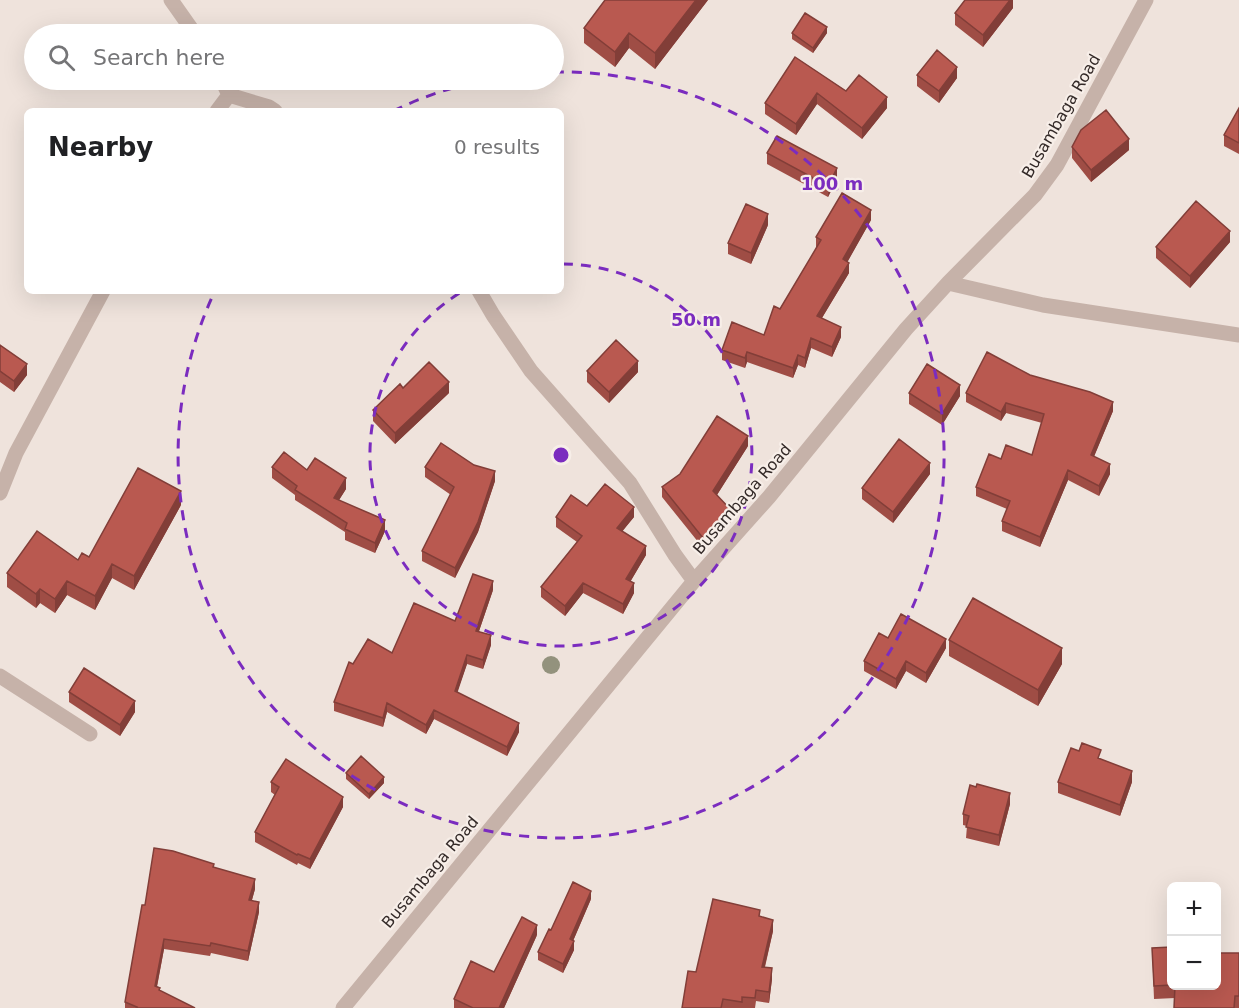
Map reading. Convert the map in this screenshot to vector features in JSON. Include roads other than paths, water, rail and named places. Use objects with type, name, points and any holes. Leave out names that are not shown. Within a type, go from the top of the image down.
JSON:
[{"type":"street","points":[[171,0],[188,24]]},
{"type":"street","name":"Busambaga Road","points":[[349,1005],[694,580],[770,497],[906,329],[1035,195],[1057,165],[1146,0]]},
{"type":"street","points":[[227,90],[229,95],[270,108]]},
{"type":"street","points":[[219,108],[229,95]]},
{"type":"street","points":[[948,283],[1042,305],[1239,335]]},
{"type":"street","points":[[0,493],[16,453],[101,294]]},
{"type":"street","points":[[482,294],[531,371],[630,483],[675,555],[694,580]]},
{"type":"street","points":[[0,676],[90,734]]}]
